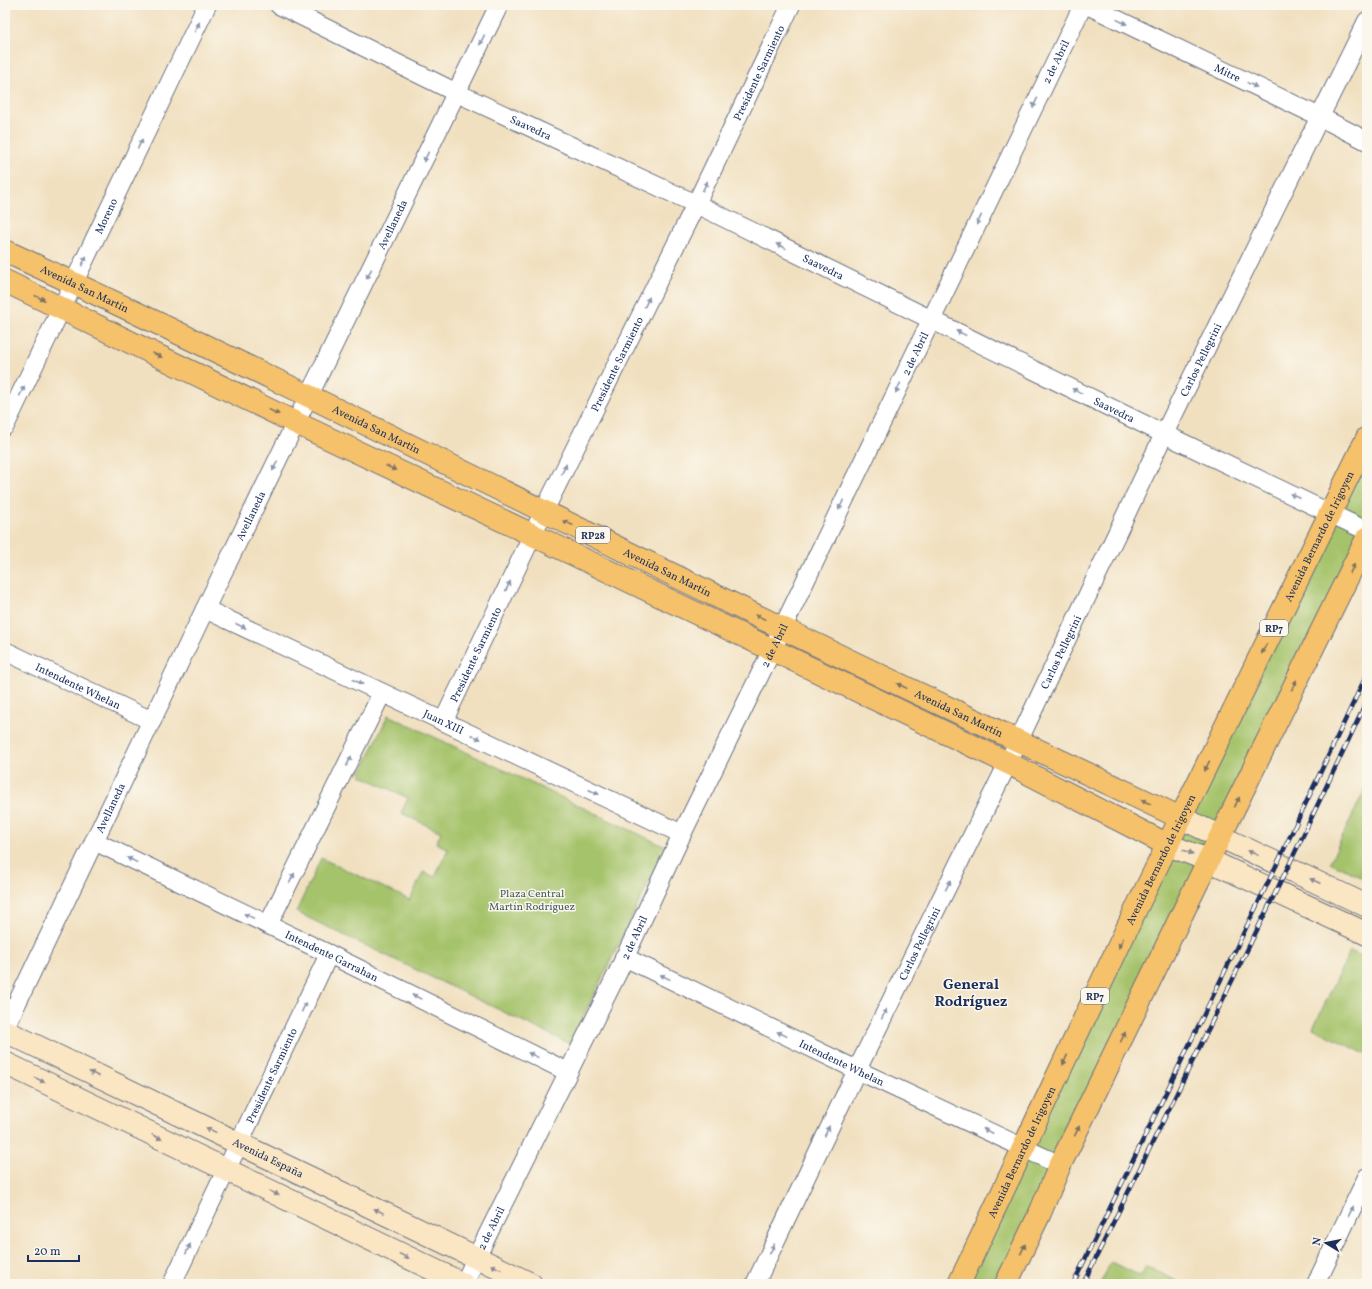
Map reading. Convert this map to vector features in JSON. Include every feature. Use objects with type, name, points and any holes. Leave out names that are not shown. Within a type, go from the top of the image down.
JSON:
[{"type":"main road","name":"Avenida San Martín","points":[[5,251],[310,397],[1018,742],[1367,906]]},
{"type":"main road","name":"RP28","points":[[5,281],[296,423],[533,534],[1008,763],[1168,845],[1208,860],[1367,934]]},
{"type":"main road","name":"Avenida Bernardo de Irigoyen","points":[[959,1284],[1138,905],[1367,438]]},
{"type":"main road","points":[[1006,1284],[1040,1213],[1060,1165],[1219,837],[1367,538]]},
{"type":"main road","name":"Avenida España","points":[[5,1031],[531,1284]]},
{"type":"main road","points":[[5,1063],[463,1284]]},
{"type":"street","name":"Moreno","points":[[5,426],[207,5]]},
{"type":"street","name":"Saavedra","points":[[279,5],[457,93],[696,204],[1164,434],[1367,531]]},
{"type":"street","name":"Avellaneda","points":[[5,1028],[499,5]]},
{"type":"street","name":"Presidente Sarmiento","points":[[443,722],[544,511],[696,204],[791,5]]},
{"type":"street","name":"2 de Abril","points":[[463,1284],[624,957],[1083,5]]},
{"type":"street","name":"Mitre","points":[[1087,5],[1367,141]]},
{"type":"street","name":"Carlos Pellegrini","points":[[755,1284],[857,1070],[1008,763],[1164,434],[1367,21]]},
{"type":"street","name":"Juan XIII","points":[[206,610],[682,834]]},
{"type":"street","name":"Intendente Whelan","points":[[5,651],[152,721]]},
{"type":"street","points":[[268,926],[382,693]]},
{"type":"street","name":"Intendente Garrahan","points":[[94,842],[329,954],[568,1072]]},
{"type":"street","name":"Presidente Sarmiento","points":[[172,1284],[329,954]]},
{"type":"street","name":"Intendente Whelan","points":[[624,957],[857,1070],[1060,1165]]},
{"type":"street","points":[[1316,1284],[1367,1177]]},
{"type":"green space","points":[[1367,438],[1367,538],[1006,1284],[959,1284]]},
{"type":"green space","name":"Plaza Central Martín Rodríguez","points":[[388,715],[666,847],[570,1044],[296,912],[321,858],[410,900],[423,872],[435,877],[448,849],[436,843],[441,832],[401,813],[408,798],[360,775]]},
{"type":"green space","points":[[1367,785],[1367,880],[1330,862]]},
{"type":"green space","points":[[1350,951],[1367,959],[1367,1055],[1313,1028]]},
{"type":"green space","points":[[1111,1262],[1141,1276],[1146,1266],[1183,1284],[1100,1284]]},
{"type":"railway","points":[[1073,1284],[1277,864],[1367,674]]},
{"type":"railway","points":[[1083,1284],[1287,869],[1367,701]]},
{"type":"district","name":"General Rodríguez","points":[[971,992]]}]
